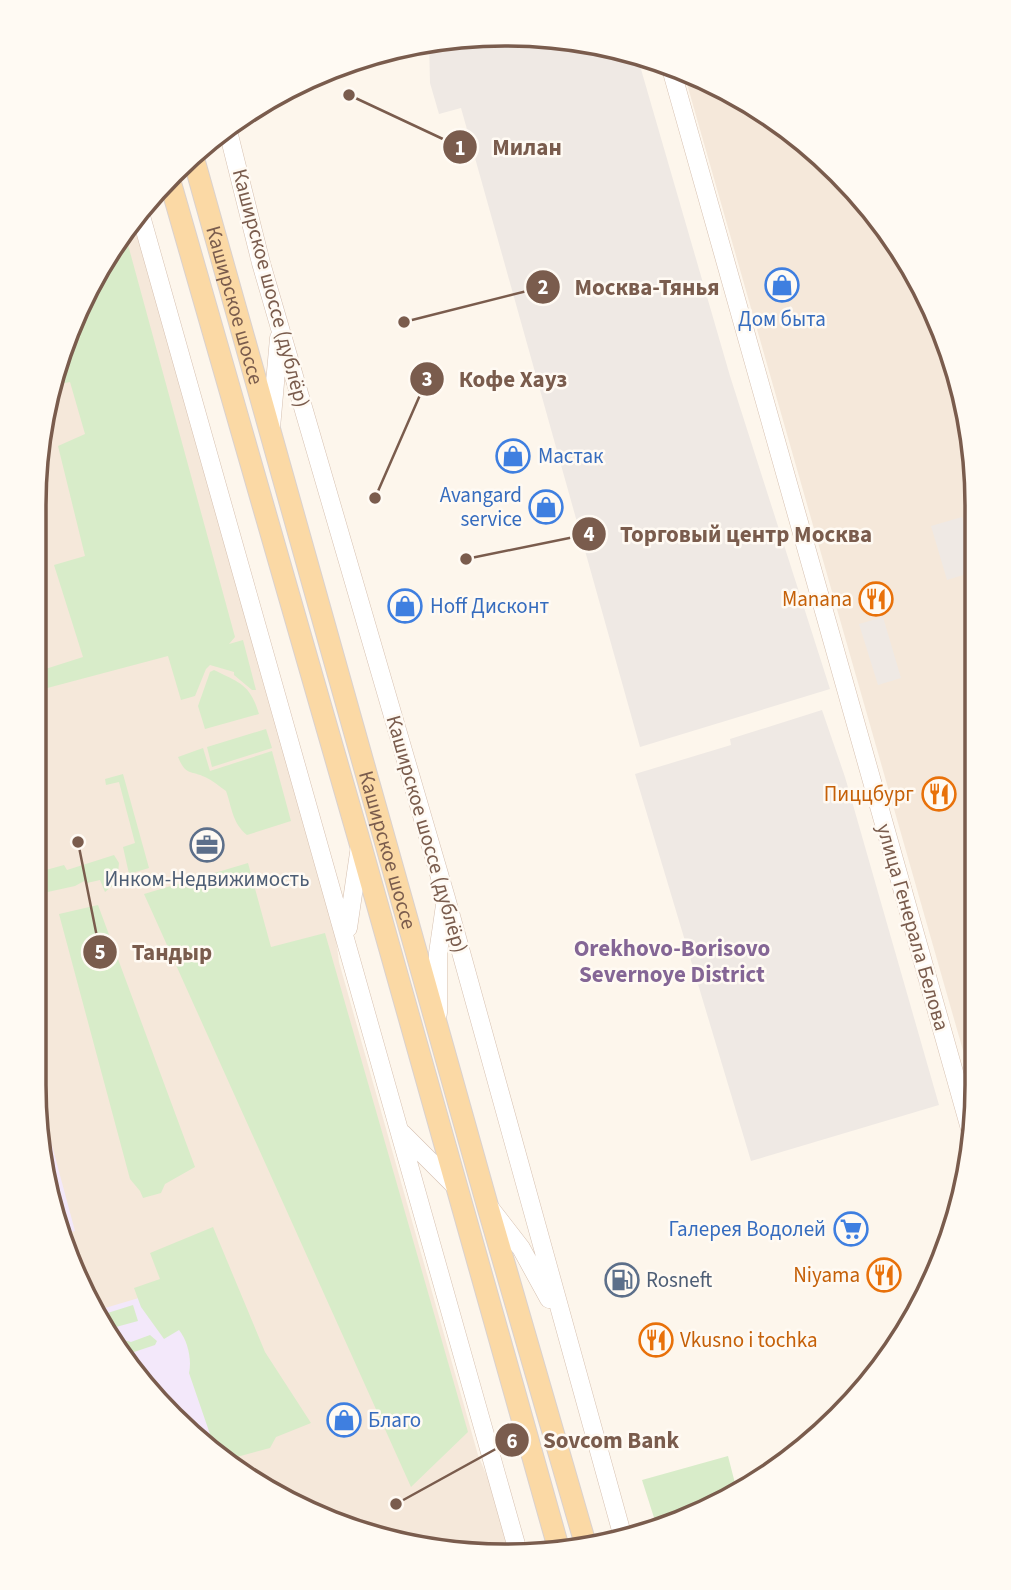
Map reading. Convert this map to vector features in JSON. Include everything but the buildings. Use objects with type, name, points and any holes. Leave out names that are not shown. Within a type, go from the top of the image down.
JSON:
[{"type":"main road","name":"улица Генерала Белова","points":[[674,78],[965,1111]]},
{"type":"main road","name":"Каширское шоссе (дублёр)","points":[[230,138],[261,263],[446,898],[621,1530]]},
{"type":"main road","name":"Каширское шоссе","points":[[195,167],[584,1538]]},
{"type":"main road","name":"Каширское шоссе","points":[[172,189],[557,1542]]},
{"type":"main road","points":[[143,223],[516,1545]]},
{"type":"main road","points":[[271,439],[281,325]]},
{"type":"main road","points":[[347,943],[348,915],[360,843]]},
{"type":"main road","points":[[438,1028],[438,953],[446,898]]},
{"type":"main road","points":[[400,1130],[457,1188]]},
{"type":"main road","points":[[487,1204],[521,1248],[565,1327]]},
{"type":"shaded area","points":[[475,46],[566,49],[640,66],[730,376],[830,689],[640,747],[461,108],[439,114],[430,83],[429,52]]},
{"type":"shaded area","points":[[687,83],[736,107],[786,141],[831,180],[851,202],[888,250],[918,302],[950,386],[965,475],[965,1057]]},
{"type":"shaded area","points":[[136,231],[333,917],[339,962],[478,1455],[502,1512],[510,1545],[475,1544],[416,1536],[386,1529],[329,1509],[275,1483],[250,1467],[180,1410],[123,1340],[93,1288],[61,1204],[46,1115],[46,475],[54,416],[70,358],[107,275]]},
{"type":"shaded area","points":[[962,517],[965,529],[965,574],[947,580],[931,526]]},
{"type":"shaded area","points":[[883,617],[901,678],[878,685],[859,624]]},
{"type":"shaded area","points":[[822,710],[845,777],[939,1105],[751,1161],[635,774],[731,745],[730,739]]},
{"type":"shaded area","points":[[47,1128],[75,1231],[70,1232],[61,1204]]},
{"type":"shaded area","points":[[189,1283],[226,1339],[213,1439],[160,1388],[123,1340],[104,1308]]},
{"type":"green space","points":[[128,243],[235,637],[229,644],[243,640],[256,690],[252,690],[234,675],[234,672],[210,665],[195,696],[181,700],[168,656],[46,688],[46,669],[83,657],[54,565],[85,556],[58,446],[85,434],[70,382],[62,383],[81,329],[107,275]]},
{"type":"green space","points":[[214,670],[248,690],[259,714],[205,729],[198,706],[210,672]]},
{"type":"green space","points":[[266,729],[272,748],[212,767],[207,747]]},
{"type":"green space","points":[[203,748],[210,771],[272,751],[291,821],[247,835],[235,820],[226,791],[208,778],[186,770],[178,757]]},
{"type":"green space","points":[[123,774],[149,868],[129,874],[123,847],[135,843],[119,782],[106,785],[105,779]]},
{"type":"green space","points":[[114,855],[119,863],[117,882],[105,892],[100,880],[87,883],[86,880],[75,886],[46,892],[46,870],[64,865],[67,870]]},
{"type":"green space","points":[[248,863],[271,947],[325,933],[468,1432],[411,1487],[144,894]]},
{"type":"green space","points":[[98,905],[195,1167],[165,1184],[161,1193],[143,1198],[130,1179],[59,914]]},
{"type":"green space","points":[[213,1227],[265,1352],[311,1423],[276,1437],[270,1448],[236,1457],[211,1438],[189,1373],[190,1357],[185,1340],[179,1330],[164,1339],[141,1307],[134,1288],[160,1279],[150,1253]]},
{"type":"green space","points":[[133,1305],[138,1321],[115,1327],[107,1313]]},
{"type":"green space","points":[[150,1335],[157,1341],[155,1345],[132,1353],[123,1340],[131,1342]]},
{"type":"green space","points":[[728,1456],[735,1483],[655,1519],[642,1480]]},
{"type":"place","name":"Милан","points":[[349,95]]},
{"type":"place","name":"Дом быта","points":[[782,285]]},
{"type":"place","name":"Москва-Тянья","points":[[404,322]]},
{"type":"place","name":"Мастак","points":[[513,456]]},
{"type":"place","name":"Кофе Хауз","points":[[375,498]]},
{"type":"place","name":"Avangard service","points":[[546,507]]},
{"type":"place","name":"Торговый центр Москва","points":[[466,559]]},
{"type":"place","name":"Manana","points":[[876,599]]},
{"type":"place","name":"Hoff Дисконт","points":[[405,606]]},
{"type":"place","name":"Пиццбург","points":[[939,794]]},
{"type":"place","name":"Тандыр","points":[[78,842]]},
{"type":"place","name":"Инком-Недвижимость","points":[[207,845]]},
{"type":"place","name":"Галерея Водолей","points":[[851,1229]]},
{"type":"place","name":"Niyama","points":[[884,1275]]},
{"type":"place","name":"Rosneft","points":[[622,1280]]},
{"type":"place","name":"Vkusno i tochka","points":[[656,1340]]},
{"type":"place","name":"Благо","points":[[344,1420]]},
{"type":"place","name":"Sovcom Bank","points":[[396,1504]]},
{"type":"district","name":"Orekhovo-Borisovo Severnoye District","points":[[672,961]]}]
